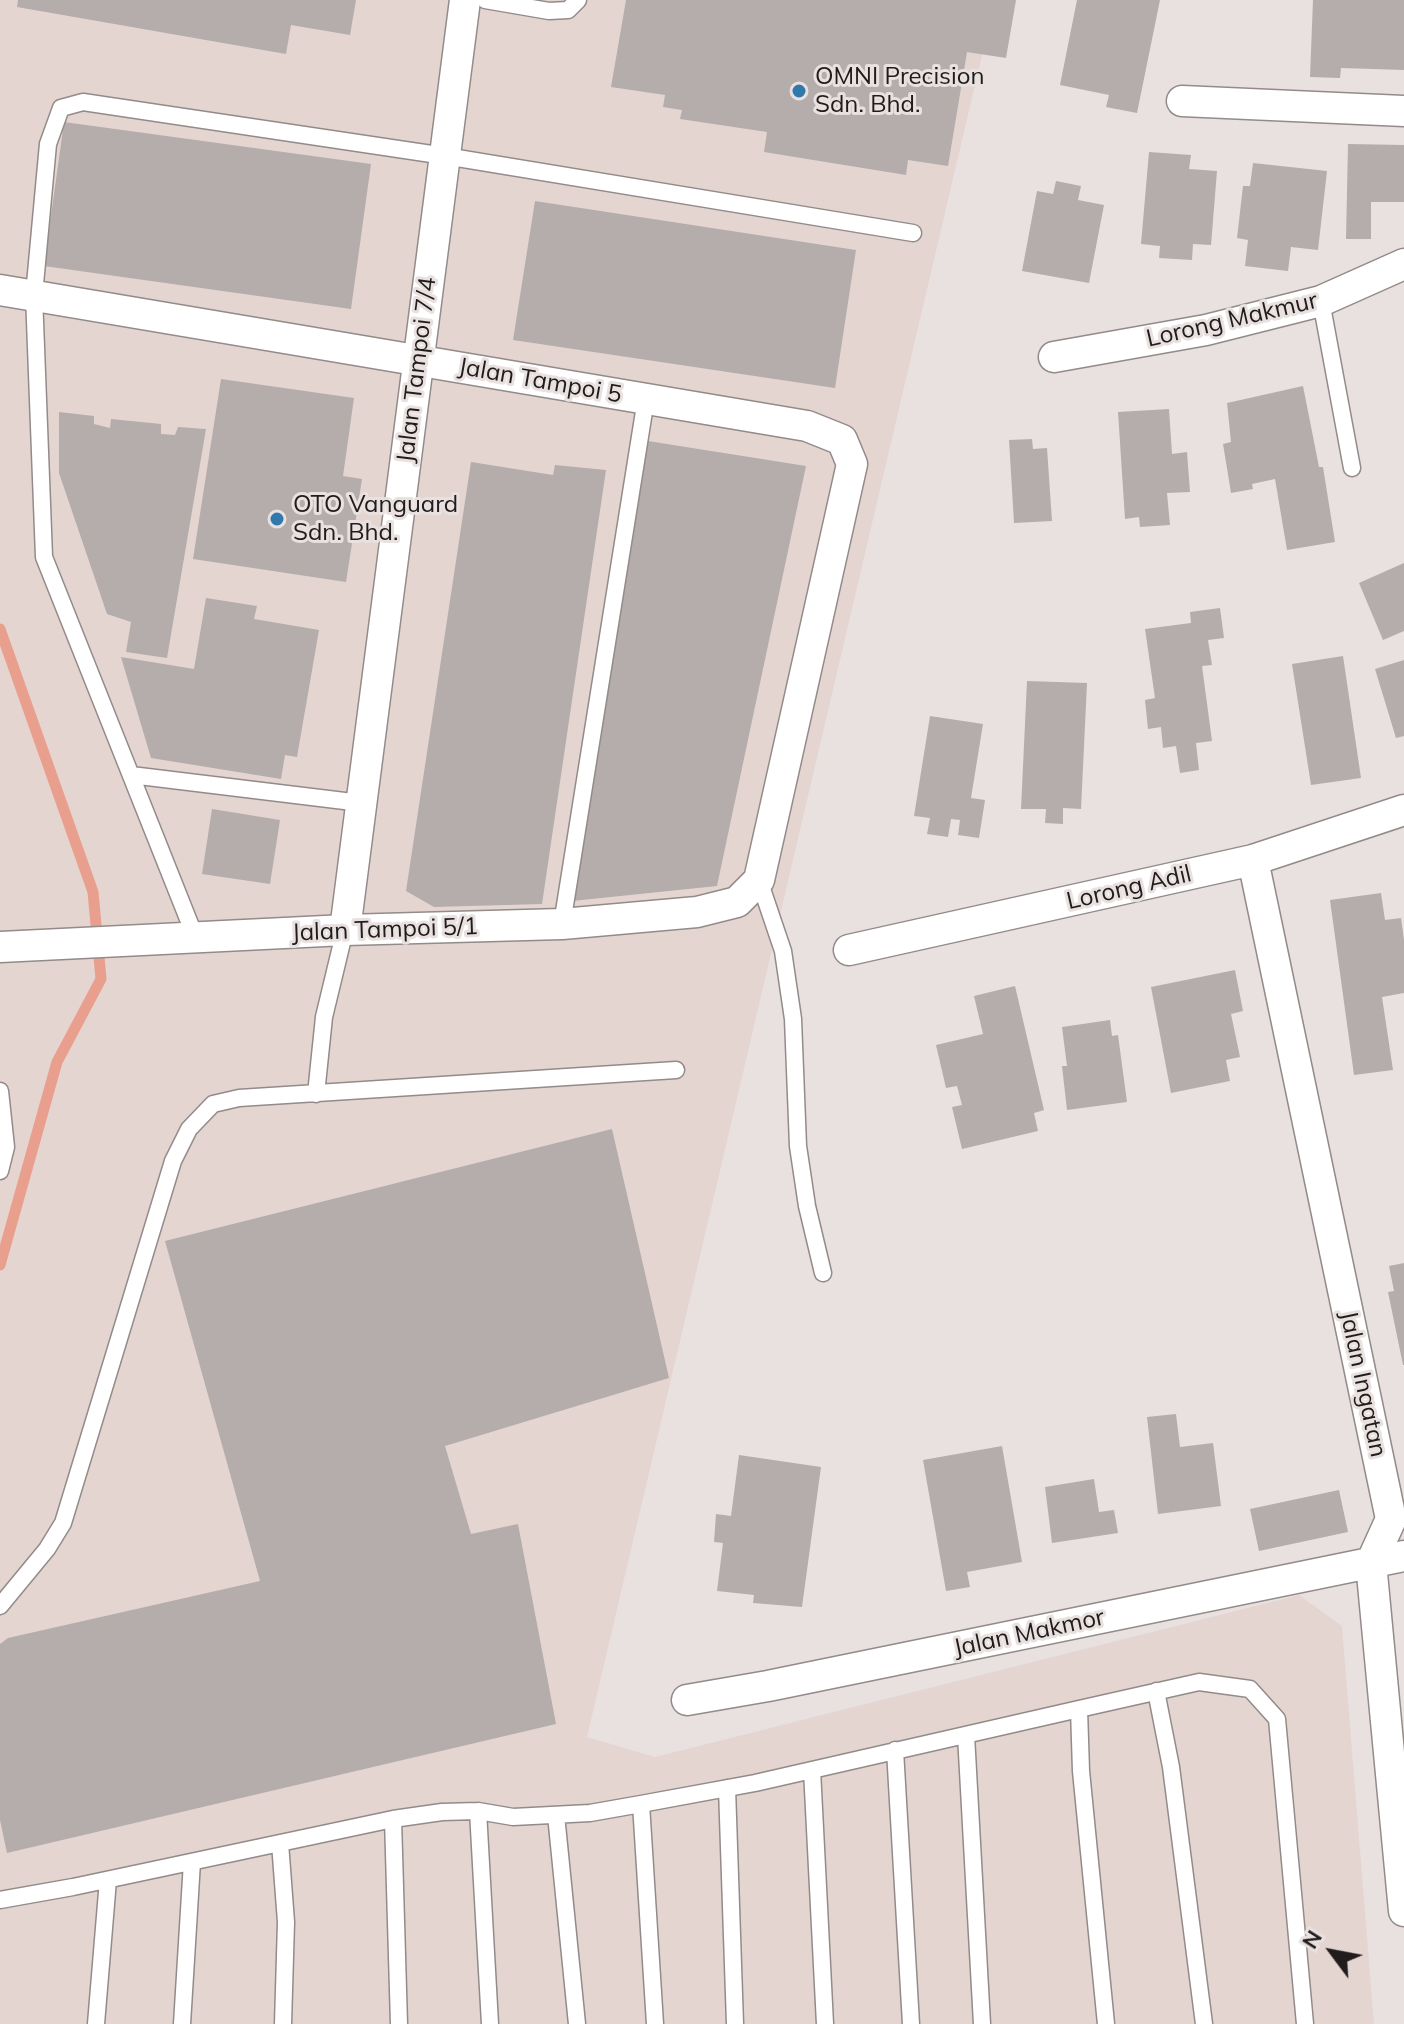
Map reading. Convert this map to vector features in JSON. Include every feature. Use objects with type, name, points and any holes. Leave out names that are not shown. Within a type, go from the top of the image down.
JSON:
[{"type":"street","name":"Jalan Tampoi 7/4","points":[[345,930],[465,0]]},
{"type":"street","points":[[1182,101],[1404,111]]},
{"type":"street","name":"Lorong Makmur","points":[[1054,357],[1206,330],[1321,301],[1404,264]]},
{"type":"street","name":"Jalan Tampoi 5","points":[[17,292],[807,426],[842,440],[852,464],[759,880]]},
{"type":"street","name":"Lorong Adil","points":[[849,950],[1253,860],[1404,810]]},
{"type":"street","name":"Jalan Ingatan","points":[[1253,860],[1391,1519],[1371,1563],[1404,1911]]},
{"type":"street","name":"Jalan Tampoi 5/1","points":[[0,947],[345,930],[562,924],[697,912],[737,902],[759,880]]},
{"type":"street","name":"Jalan Makmor","points":[[687,1700],[1404,1556]]},
{"type":"lane","points":[[485,0],[549,11],[568,10],[578,0]]},
{"type":"lane","points":[[183,939],[131,775],[44,557],[17,292],[48,144],[61,108],[83,102],[445,156],[913,233]]},
{"type":"lane","points":[[1321,301],[1352,468]]},
{"type":"lane","points":[[562,924],[646,399]]},
{"type":"lane","points":[[131,775],[361,803]]},
{"type":"lane","points":[[759,880],[783,951],[793,1019],[798,1146],[807,1206],[823,1273]]},
{"type":"lane","points":[[316,1094],[324,1017],[345,930]]},
{"type":"lane","points":[[0,1606],[47,1549],[63,1523],[173,1161],[189,1129],[213,1104],[239,1098],[676,1070]]},
{"type":"lane","points":[[0,1091],[6,1147],[0,1171]]},
{"type":"lane","points":[[0,1900],[393,1819],[442,1812],[478,1811],[513,1817],[590,1813],[641,1804],[812,1770],[1199,1682],[1250,1689],[1277,1719],[1305,2024]]},
{"type":"lane","points":[[1156,1691],[1171,1767],[1204,2024]]},
{"type":"lane","points":[[1079,1709],[1081,1771],[1106,2024]]},
{"type":"lane","points":[[966,1735],[982,2024]]},
{"type":"lane","points":[[895,1750],[911,2024]]},
{"type":"lane","points":[[812,1770],[825,2024]]},
{"type":"lane","points":[[727,1788],[735,2024]]},
{"type":"lane","points":[[641,1804],[655,2024]]},
{"type":"lane","points":[[478,1811],[490,2024]]},
{"type":"lane","points":[[556,1815],[577,2024]]},
{"type":"lane","points":[[393,1819],[399,2024]]},
{"type":"lane","points":[[280,1843],[286,1922],[283,2024]]},
{"type":"lane","points":[[182,2024],[192,1862]]},
{"type":"lane","points":[[96,2024],[108,1880]]},
{"type":"shaded area","points":[[0,0],[995,0],[587,1737],[655,1757],[1299,1595],[1342,1626],[1374,2024],[0,2024]]},
{"type":"building","points":[[18,0],[356,0],[350,35],[291,25],[286,54],[17,7]]},
{"type":"building","name":"OMNI Precision Sdn. Bhd.","points":[[626,0],[1016,0],[1006,58],[967,52],[948,166],[908,160],[906,175],[764,152],[767,132],[680,119],[682,110],[663,107],[665,95],[611,87]]},
{"type":"building","points":[[1077,0],[1160,0],[1137,113],[1106,107],[1109,95],[1060,85]]},
{"type":"building","points":[[1313,0],[1404,0],[1404,70],[1341,68],[1340,78],[1310,77]]},
{"type":"building","points":[[64,122],[371,164],[351,309],[44,266]]},
{"type":"building","points":[[1348,144],[1404,145],[1404,202],[1371,202],[1371,239],[1346,239]]},
{"type":"building","points":[[1149,152],[1191,155],[1189,169],[1217,171],[1211,245],[1193,244],[1192,260],[1159,258],[1160,246],[1141,244]]},
{"type":"building","points":[[1253,163],[1327,171],[1318,250],[1291,247],[1288,271],[1245,266],[1248,240],[1237,238],[1243,186],[1250,186]]},
{"type":"building","points":[[1056,181],[1081,186],[1078,200],[1104,205],[1089,283],[1022,271],[1037,191],[1053,194]]},
{"type":"building","points":[[535,201],[856,250],[835,388],[513,340]]},
{"type":"building","name":"OTO Vanguard Sdn. Bhd.","points":[[221,379],[354,398],[343,476],[362,479],[346,582],[193,559]]},
{"type":"building","points":[[1303,386],[1319,467],[1323,467],[1335,542],[1287,550],[1275,479],[1252,484],[1253,489],[1231,493],[1223,444],[1231,442],[1227,403]]},
{"type":"building","points":[[1169,409],[1172,454],[1187,452],[1190,492],[1167,493],[1170,525],[1140,527],[1139,517],[1125,519],[1118,412]]},
{"type":"building","points":[[59,412],[94,416],[94,424],[110,428],[111,419],[161,424],[161,434],[175,435],[178,427],[206,429],[167,658],[126,652],[131,622],[107,614],[59,473]]},
{"type":"building","points":[[1032,439],[1033,449],[1047,448],[1052,521],[1014,523],[1009,440]]},
{"type":"building","points":[[648,441],[806,466],[717,886],[572,901]]},
{"type":"building","points":[[471,462],[553,475],[555,465],[606,470],[542,904],[434,907],[406,891]]},
{"type":"building","points":[[1404,563],[1404,631],[1383,640],[1359,583]]},
{"type":"building","points":[[206,598],[257,606],[254,619],[319,630],[297,757],[285,755],[281,779],[151,758],[121,657],[194,669]]},
{"type":"building","points":[[1220,608],[1224,638],[1208,640],[1212,665],[1202,666],[1212,741],[1196,743],[1199,770],[1180,773],[1176,746],[1163,748],[1161,727],[1148,729],[1145,700],[1155,698],[1145,629],[1191,623],[1190,612]]},
{"type":"building","points":[[1343,656],[1361,778],[1311,785],[1292,664]]},
{"type":"building","points":[[1404,660],[1404,736],[1396,738],[1375,669]]},
{"type":"building","points":[[1027,681],[1087,683],[1081,809],[1063,808],[1063,824],[1045,823],[1046,809],[1021,809]]},
{"type":"building","points":[[930,716],[983,724],[971,798],[985,800],[979,838],[958,835],[960,820],[951,819],[948,837],[927,834],[930,818],[914,816]]},
{"type":"building","points":[[212,809],[280,820],[270,884],[202,874]]},
{"type":"building","points":[[1381,893],[1385,920],[1401,918],[1404,940],[1404,993],[1382,997],[1393,1070],[1354,1075],[1330,900]]},
{"type":"building","points":[[1235,970],[1243,1011],[1231,1014],[1240,1057],[1226,1060],[1230,1081],[1171,1093],[1151,987]]},
{"type":"building","points":[[1015,986],[1044,1110],[1034,1113],[1038,1131],[962,1149],[952,1107],[962,1105],[957,1086],[946,1088],[936,1045],[983,1034],[974,996]]},
{"type":"building","points":[[1110,1020],[1112,1036],[1118,1035],[1127,1102],[1067,1110],[1062,1066],[1067,1066],[1062,1027]]},
{"type":"building","points":[[612,1129],[669,1378],[445,1446],[471,1534],[518,1524],[556,1724],[7,1853],[0,1820],[0,1644],[8,1638],[260,1581],[165,1241]]},
{"type":"building","points":[[1404,1263],[1403,1365],[1388,1292],[1394,1291],[1389,1266]]},
{"type":"building","points":[[1176,1414],[1180,1447],[1213,1443],[1221,1506],[1158,1514],[1147,1417]]},
{"type":"building","points":[[1002,1446],[1022,1562],[967,1572],[970,1587],[946,1591],[923,1460]]},
{"type":"building","points":[[739,1455],[821,1467],[802,1607],[753,1603],[754,1595],[717,1591],[723,1543],[714,1542],[716,1514],[731,1516]]},
{"type":"building","points":[[1094,1479],[1099,1512],[1114,1510],[1118,1533],[1052,1543],[1045,1487]]},
{"type":"building","points":[[1339,1490],[1348,1532],[1259,1551],[1250,1509]]},
{"type":"waterway","points":[[0,629],[93,892],[101,979],[57,1062],[0,1265]]},
{"type":"place","name":"OMNI Precision Sdn. Bhd.","points":[[799,91]]},
{"type":"place","name":"OTO Vanguard Sdn. Bhd.","points":[[277,519]]}]
